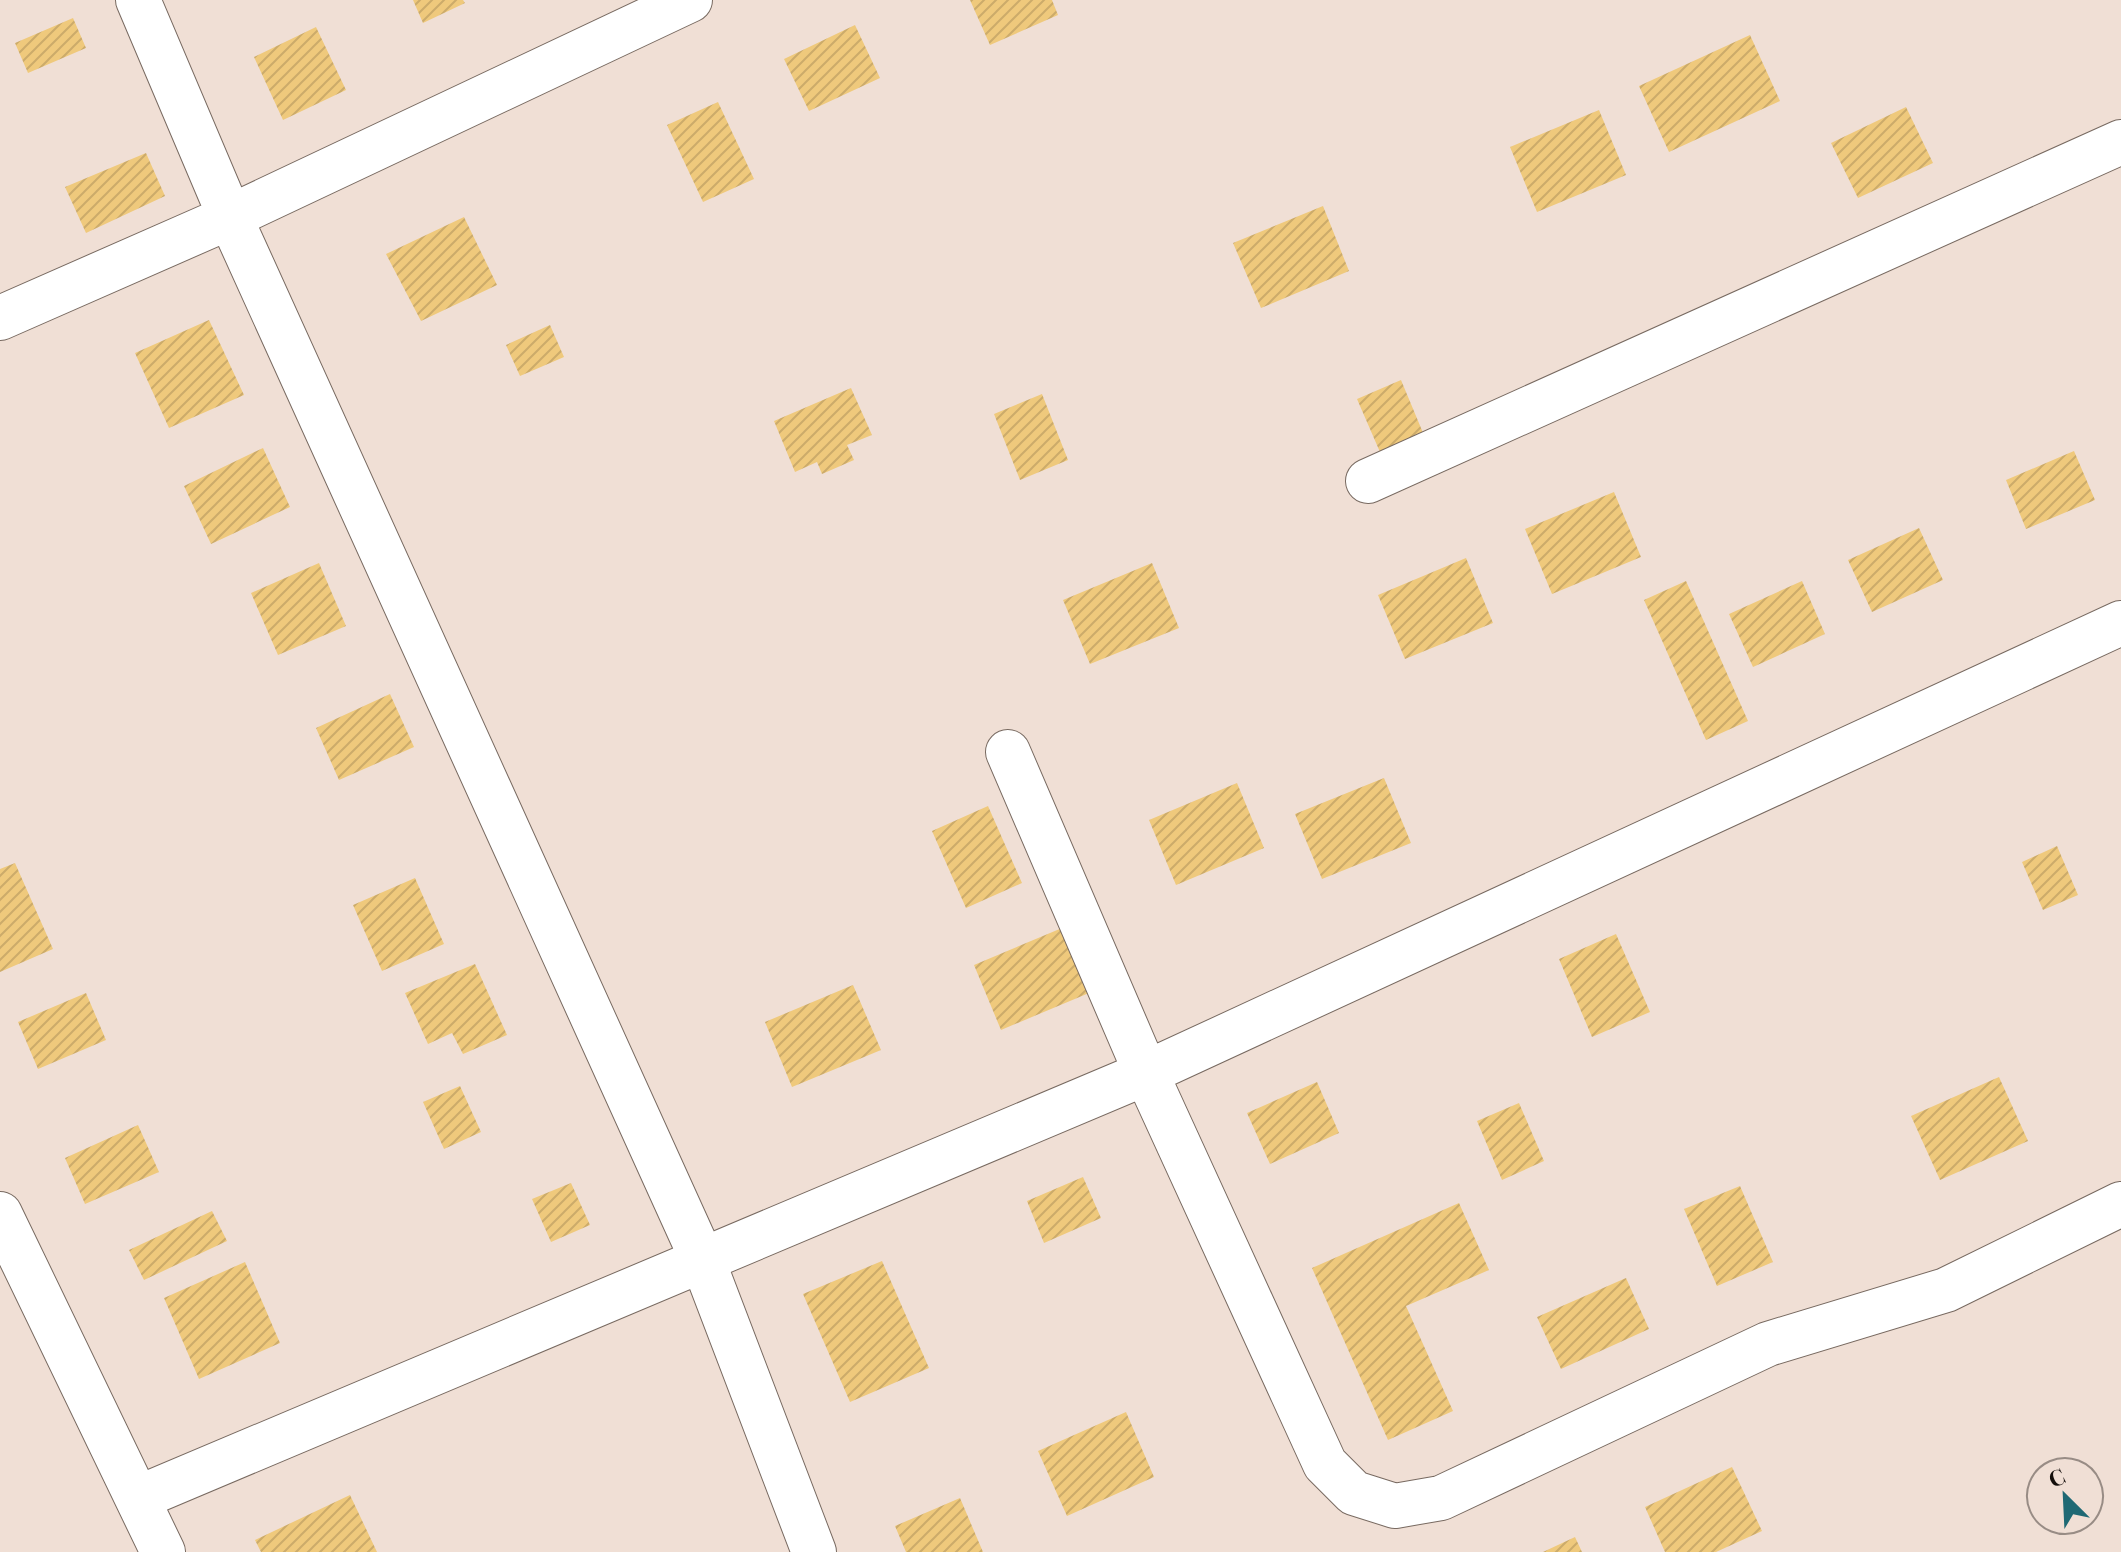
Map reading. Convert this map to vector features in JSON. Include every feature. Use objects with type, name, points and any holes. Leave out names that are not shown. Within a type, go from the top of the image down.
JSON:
[{"type":"street","points":[[138,0],[230,217],[703,1261],[814,1552]]},
{"type":"street","points":[[0,318],[230,217],[690,0]]},
{"type":"street","points":[[1368,481],[2121,142]]},
{"type":"street","points":[[138,1498],[1146,1073],[2121,623]]},
{"type":"street","points":[[1008,752],[1146,1073],[1325,1464],[1354,1493],[1395,1506],[1441,1498],[1768,1344],[1946,1290],[2121,1204]]},
{"type":"street","points":[[4,1234],[163,1552]]},
{"type":"building","points":[[413,0],[463,0],[465,3],[423,23]]},
{"type":"building","points":[[970,0],[1052,0],[1058,15],[990,45]]},
{"type":"building","points":[[73,18],[86,48],[28,73],[15,43]]},
{"type":"building","points":[[855,25],[880,78],[809,111],[784,59]]},
{"type":"building","points":[[316,27],[346,90],[283,120],[254,57]]},
{"type":"building","points":[[1750,35],[1780,101],[1669,152],[1639,86]]},
{"type":"building","points":[[718,102],[754,179],[703,202],[667,125]]},
{"type":"building","points":[[1906,107],[1933,163],[1858,198],[1831,143]]},
{"type":"building","points":[[1599,110],[1626,175],[1537,212],[1510,147]]},
{"type":"building","points":[[146,153],[165,196],[86,233],[65,187]]},
{"type":"building","points":[[1323,206],[1349,271],[1261,308],[1233,243]]},
{"type":"building","points":[[464,217],[497,285],[421,321],[386,254]]},
{"type":"building","points":[[209,320],[244,395],[169,428],[135,353]]},
{"type":"building","points":[[550,325],[564,357],[520,376],[506,345]]},
{"type":"building","points":[[1401,380],[1426,440],[1383,459],[1357,399]]},
{"type":"building","points":[[851,388],[872,435],[847,445],[854,460],[822,474],[817,462],[795,472],[774,421]]},
{"type":"building","points":[[1042,394],[1068,460],[1020,480],[994,414]]},
{"type":"building","points":[[263,448],[290,507],[211,544],[184,486]]},
{"type":"building","points":[[2074,451],[2095,500],[2026,529],[2006,480]]},
{"type":"building","points":[[1614,492],[1641,557],[1552,594],[1525,529]]},
{"type":"building","points":[[1919,528],[1943,580],[1872,612],[1848,560]]},
{"type":"building","points":[[1466,558],[1493,623],[1405,659],[1378,595]]},
{"type":"building","points":[[319,563],[346,626],[278,655],[251,593]]},
{"type":"building","points":[[1152,563],[1179,628],[1090,664],[1063,600]]},
{"type":"building","points":[[1686,581],[1748,721],[1706,740],[1644,600]]},
{"type":"building","points":[[1802,581],[1825,634],[1753,667],[1729,614]]},
{"type":"building","points":[[390,694],[414,747],[339,780],[316,728]]},
{"type":"building","points":[[1384,778],[1411,843],[1322,879],[1295,814]]},
{"type":"building","points":[[1237,783],[1264,848],[1176,885],[1149,820]]},
{"type":"building","points":[[988,806],[1022,883],[966,908],[932,831]]},
{"type":"building","points":[[2057,846],[2078,895],[2043,910],[2022,862]]},
{"type":"building","points":[[15,863],[53,949],[0,972],[0,869]]},
{"type":"building","points":[[415,878],[444,944],[382,971],[353,905]]},
{"type":"building","points":[[1062,928],[1089,993],[1001,1030],[974,965]]},
{"type":"building","points":[[1616,934],[1650,1012],[1592,1037],[1559,959]]},
{"type":"building","points":[[475,964],[507,1035],[463,1054],[452,1033],[428,1044],[405,993]]},
{"type":"building","points":[[853,985],[881,1050],[792,1087],[765,1022]]},
{"type":"building","points":[[86,993],[106,1040],[38,1069],[18,1022]]},
{"type":"building","points":[[1999,1077],[2028,1141],[1940,1180],[1911,1116]]},
{"type":"building","points":[[1317,1082],[1339,1133],[1270,1164],[1247,1113]]},
{"type":"building","points":[[460,1086],[481,1132],[444,1149],[423,1102]]},
{"type":"building","points":[[1519,1103],[1544,1161],[1502,1180],[1477,1121]]},
{"type":"building","points":[[138,1125],[159,1172],[85,1204],[65,1158]]},
{"type":"building","points":[[1083,1177],[1101,1218],[1044,1243],[1027,1201]]},
{"type":"building","points":[[571,1183],[590,1225],[551,1242],[532,1199]]},
{"type":"building","points":[[1740,1186],[1773,1262],[1717,1286],[1684,1209]]},
{"type":"building","points":[[1459,1203],[1489,1270],[1406,1306],[1453,1411],[1388,1440],[1312,1268]]},
{"type":"building","points":[[212,1211],[227,1241],[144,1280],[129,1250]]},
{"type":"building","points":[[882,1261],[929,1368],[850,1402],[803,1294]]},
{"type":"building","points":[[245,1262],[280,1343],[199,1379],[164,1298]]},
{"type":"building","points":[[1626,1278],[1649,1329],[1561,1369],[1537,1317]]},
{"type":"building","points":[[1126,1412],[1154,1477],[1067,1516],[1038,1451]]},
{"type":"building","points":[[1732,1467],[1762,1531],[1716,1552],[1665,1552],[1645,1507]]},
{"type":"building","points":[[350,1495],[377,1552],[261,1552],[255,1540]]},
{"type":"building","points":[[960,1498],[983,1552],[906,1552],[895,1526]]},
{"type":"building","points":[[1575,1537],[1582,1552],[1543,1552]]}]
